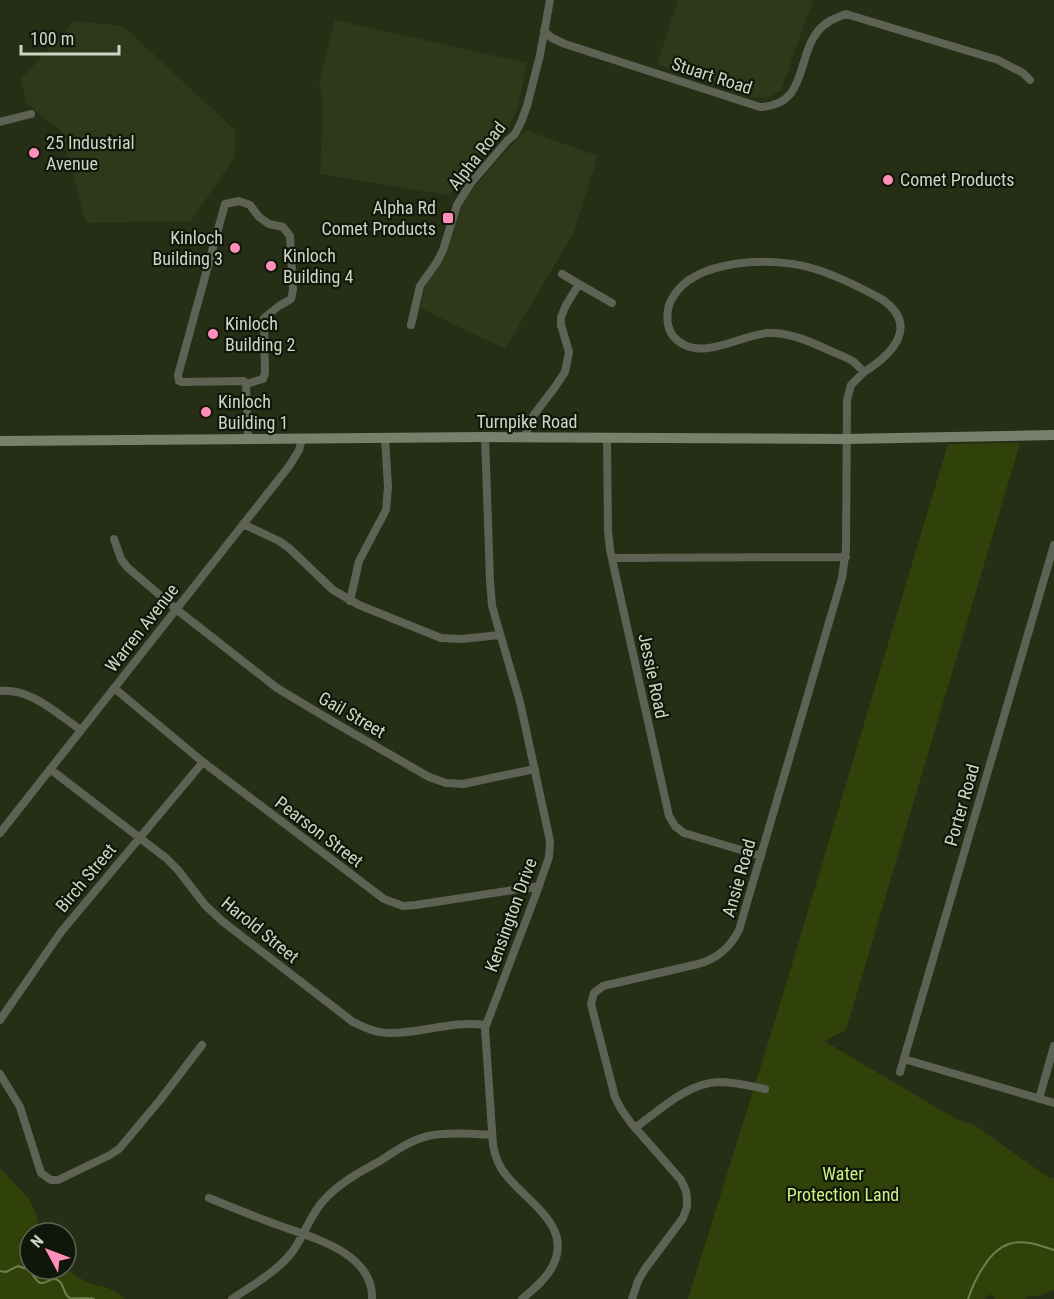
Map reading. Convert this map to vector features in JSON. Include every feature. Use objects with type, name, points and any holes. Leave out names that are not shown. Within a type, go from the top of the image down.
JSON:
[{"type":"main road","name":"Turnpike Road","points":[[0,441],[485,437],[846,439],[1054,435]]},
{"type":"street","name":"Alpha Road","points":[[411,325],[420,286],[437,262],[458,205],[471,183],[515,134],[521,123],[527,106],[550,0]]},
{"type":"street","name":"Stuart Road","points":[[544,31],[565,44],[760,107],[771,107],[790,94],[798,81],[816,33],[824,24],[846,14],[998,60],[1023,73],[1030,80]]},
{"type":"street","points":[[0,122],[31,114]]},
{"type":"street","points":[[239,201],[250,205],[268,224],[283,227],[290,236],[293,290],[291,299],[264,318],[265,373],[263,379],[246,384],[244,381],[184,383],[179,381],[178,375],[225,204],[239,201]]},
{"type":"street","name":"Ansie Road","points":[[632,1299],[640,1277],[683,1218],[687,1203],[686,1191],[681,1180],[624,1114],[615,1097],[592,1006],[593,995],[603,986],[704,963],[723,952],[739,930],[842,578],[846,557],[848,392],[855,380],[882,360],[893,348],[900,332],[897,316],[891,306],[883,300],[821,271],[780,263],[718,267],[700,273],[676,291],[670,302],[669,329],[678,340],[690,347],[710,348],[757,335],[778,333],[794,336],[849,359],[864,372]]},
{"type":"street","points":[[562,274],[612,303]]},
{"type":"street","points":[[524,438],[533,416],[565,372],[569,352],[561,325],[561,315],[579,284]]},
{"type":"street","points":[[246,384],[248,439]]},
{"type":"street","name":"Kensington Drive","points":[[485,437],[492,606],[520,702],[550,841],[549,857],[485,1025],[484,1034],[494,1151],[503,1171],[545,1215],[558,1241],[558,1251],[551,1269],[542,1281],[522,1299]]},
{"type":"street","points":[[350,601],[359,561],[386,510],[388,486],[386,438]]},
{"type":"street","name":"Warren Avenue","points":[[0,833],[296,457],[302,439]]},
{"type":"street","name":"Jessie Road","points":[[607,439],[608,530],[612,558],[670,819],[684,833],[761,856]]},
{"type":"street","points":[[243,524],[285,544],[325,584],[350,601],[441,638],[461,639],[500,635]]},
{"type":"street","name":"Gail Street","points":[[114,539],[124,564],[176,609],[286,694],[429,777],[446,783],[463,784],[535,768]]},
{"type":"street","name":"Porter Road","points":[[900,1072],[1054,545]]},
{"type":"street","points":[[612,558],[846,557]]},
{"type":"street","name":"Pearson Street","points":[[114,688],[203,762],[377,895],[393,903],[403,906],[416,905],[539,886]]},
{"type":"street","points":[[0,691],[14,690],[32,698],[81,730]]},
{"type":"street","name":"Birch Street","points":[[0,1020],[61,932],[203,762]]},
{"type":"street","name":"Harold Street","points":[[50,769],[175,867],[205,905],[230,928],[352,1022],[366,1029],[387,1033],[466,1024],[485,1025]]},
{"type":"street","points":[[0,1074],[20,1107],[41,1172],[51,1180],[58,1180],[118,1149],[138,1128],[202,1045]]},
{"type":"street","points":[[1039,1099],[1054,1046]]},
{"type":"street","points":[[904,1059],[1054,1103]]},
{"type":"street","points":[[635,1128],[683,1093],[699,1086],[721,1082],[765,1089]]},
{"type":"street","points":[[232,1299],[282,1263],[292,1252],[315,1211],[337,1188],[405,1145],[420,1138],[436,1135],[457,1133],[492,1135]]},
{"type":"street","points":[[209,1198],[337,1248],[358,1264],[369,1281],[372,1299]]},
{"type":"shaded area","points":[[678,0],[813,0],[781,90],[770,97],[749,98],[657,64]]},
{"type":"shaded area","points":[[335,20],[527,63],[518,107],[505,134],[476,160],[449,195],[320,174],[323,107],[319,83]]},
{"type":"shaded area","points":[[75,21],[123,26],[236,131],[234,158],[191,221],[86,223],[61,131],[26,103],[21,79]]},
{"type":"shaded area","points":[[525,130],[598,156],[573,234],[505,349],[420,308],[426,285],[444,257],[459,210],[470,192]]},
{"type":"green space","name":"Water Protection Land","points":[[1020,443],[846,1030],[824,1041],[954,1118],[976,1126],[1049,1178],[1054,1178],[1054,1290],[1024,1299],[995,1299],[990,1294],[984,1299],[688,1299],[778,1011],[948,444]]},
{"type":"green space","points":[[0,1168],[28,1198],[38,1220],[18,1221],[18,1281],[78,1281],[78,1276],[91,1284],[106,1287],[125,1299],[0,1299]]},
{"type":"waterway","points":[[968,1299],[983,1267],[1002,1247],[1026,1242],[1054,1250]]},
{"type":"waterway","points":[[0,1271],[6,1272],[18,1266],[29,1270],[41,1283],[53,1279],[58,1280],[70,1298],[94,1299]]},
{"type":"place","name":"25 Industrial Avenue","points":[[34,153]]},
{"type":"place","name":"Comet Products","points":[[888,180]]},
{"type":"place","name":"Alpha Rd Comet Products","points":[[448,218]]},
{"type":"place","name":"Kinloch Building 3","points":[[235,248]]},
{"type":"place","name":"Kinloch Building 4","points":[[271,266]]},
{"type":"place","name":"Kinloch Building 2","points":[[213,334]]},
{"type":"place","name":"Kinloch Building 1","points":[[206,412]]}]
